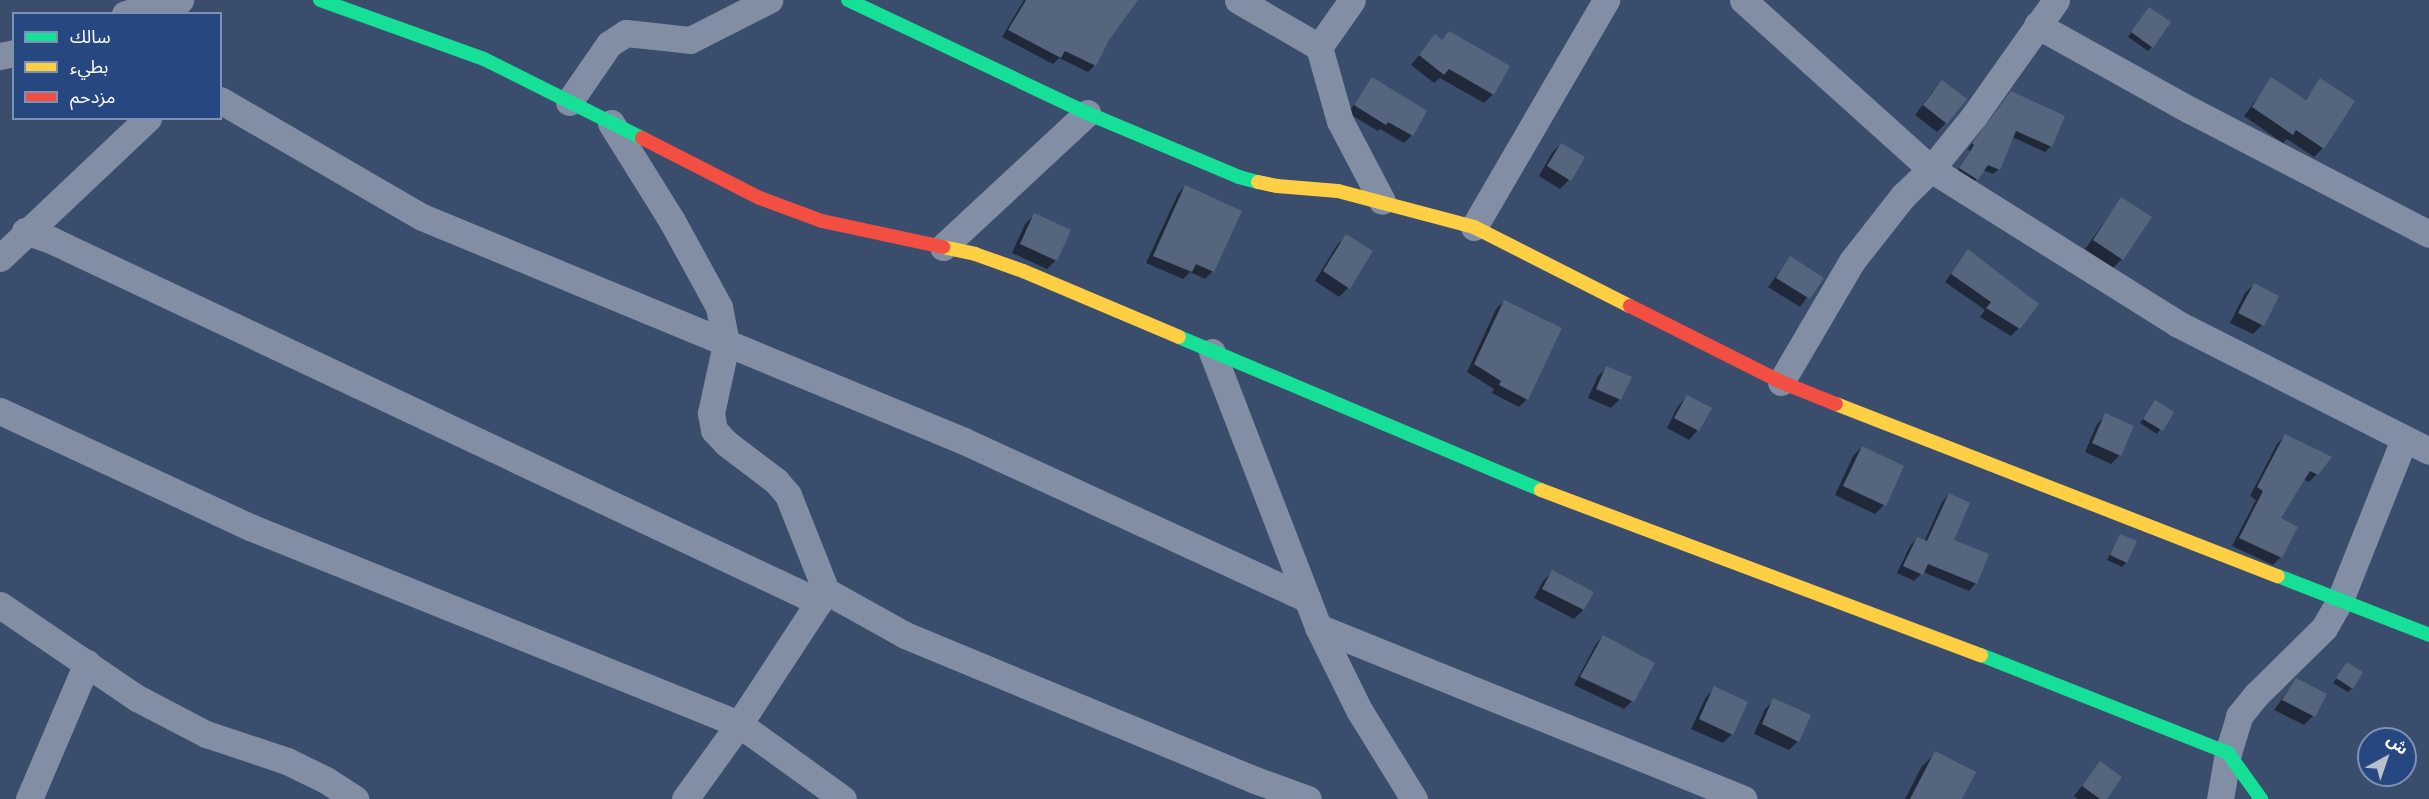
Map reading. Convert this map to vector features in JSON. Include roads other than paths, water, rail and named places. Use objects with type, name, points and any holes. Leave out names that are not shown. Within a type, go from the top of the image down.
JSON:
[{"type":"street","points":[[133,12],[180,0]]},
{"type":"street","points":[[320,0],[484,59],[760,198],[822,220],[975,254],[1023,271],[1524,484],[1995,660],[2228,753],[2261,799]]},
{"type":"street","points":[[569,102],[609,44],[626,33],[690,40],[769,0]]},
{"type":"street","points":[[848,0],[1087,113],[1239,177],[1276,186],[1338,191],[1474,227],[1781,382],[2429,635]]},
{"type":"street","points":[[1238,0],[1319,47],[1340,121],[1382,201]]},
{"type":"street","points":[[1319,47],[1352,0]]},
{"type":"street","points":[[1474,227],[1606,0]]},
{"type":"street","points":[[1743,0],[1931,169],[2178,324],[2429,451]]},
{"type":"street","points":[[1781,382],[1852,261],[1903,196],[1931,169],[1974,116],[2056,0]]},
{"type":"street","points":[[2037,25],[2201,116],[2429,234]]},
{"type":"street","points":[[222,101],[422,217],[964,441],[1307,599]]},
{"type":"street","points":[[943,247],[1087,113]]},
{"type":"street","points":[[0,258],[25,231],[146,120]]},
{"type":"street","points":[[611,123],[672,221],[719,307],[726,344],[711,413],[714,430],[726,443],[776,481],[788,495],[823,597]]},
{"type":"street","points":[[25,231],[51,240],[904,635],[1251,789],[1308,799]]},
{"type":"street","points":[[1212,352],[1318,627],[1359,710],[1414,799]]},
{"type":"street","points":[[0,411],[250,526],[739,724],[843,799]]},
{"type":"street","points":[[2220,799],[2228,753],[2239,716],[2256,695],[2324,628],[2340,600],[2403,439]]},
{"type":"street","points":[[685,799],[739,724],[823,597]]},
{"type":"street","points":[[0,605],[137,698],[206,734],[287,761],[326,780],[355,799]]},
{"type":"street","points":[[1318,627],[1744,799]]},
{"type":"street","points":[[29,799],[87,663]]}]
